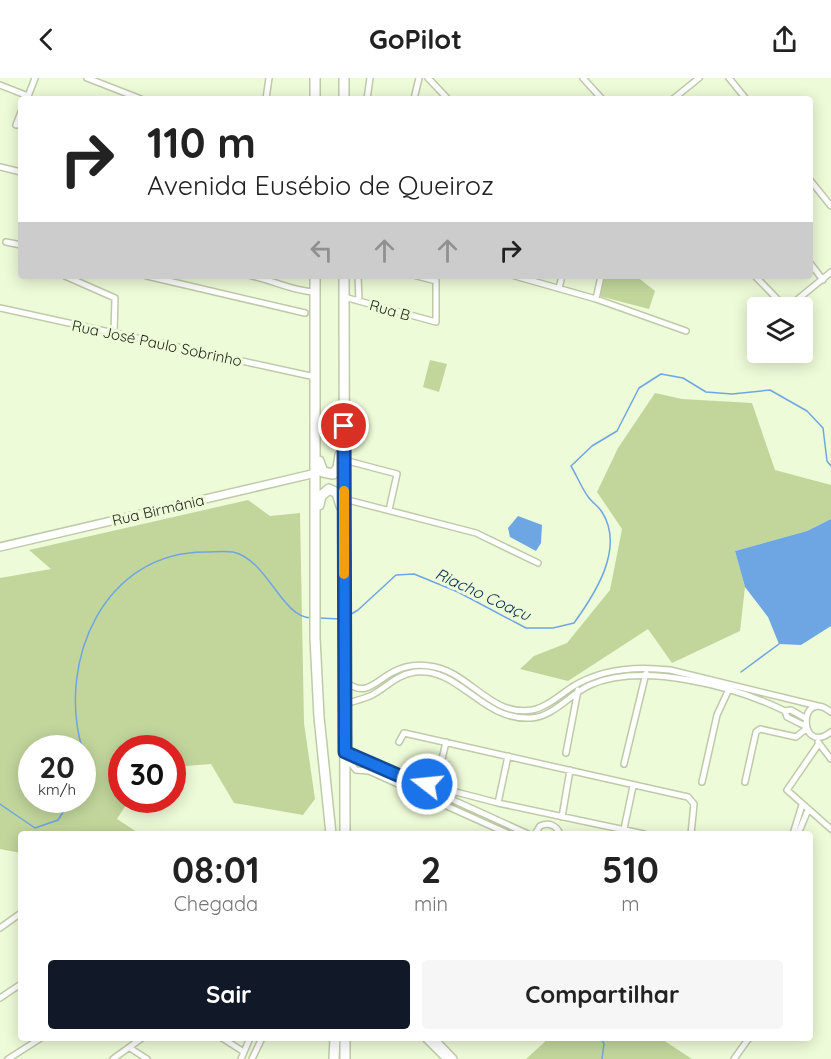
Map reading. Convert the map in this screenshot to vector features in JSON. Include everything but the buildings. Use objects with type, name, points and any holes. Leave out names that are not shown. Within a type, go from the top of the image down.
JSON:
[{"type":"highway","points":[[315,78],[315,96]]},
{"type":"highway","points":[[344,78],[344,96]]},
{"type":"highway","points":[[315,279],[315,638],[319,717],[331,831]]},
{"type":"highway","points":[[344,279],[345,831]]},
{"type":"highway","points":[[316,447],[321,470],[329,474],[337,470],[344,446]]},
{"type":"highway","points":[[316,516],[321,496],[329,489],[338,496],[344,517]]},
{"type":"highway","points":[[334,1041],[334,1059]]},
{"type":"highway","points":[[345,1041],[345,1059]]},
{"type":"street","points":[[2,78],[0,83],[23,96]]},
{"type":"street","points":[[28,96],[35,78]]},
{"type":"street","points":[[87,78],[99,80],[134,96]]},
{"type":"street","points":[[266,96],[268,78]]},
{"type":"street","points":[[367,96],[370,78]]},
{"type":"street","points":[[415,96],[419,78]]},
{"type":"street","points":[[428,78],[445,96]]},
{"type":"street","points":[[584,78],[599,96]]},
{"type":"street","points":[[677,96],[699,78]]},
{"type":"street","points":[[729,78],[744,96]]},
{"type":"street","points":[[16,125],[18,120]]},
{"type":"street","points":[[0,167],[18,171]]},
{"type":"street","points":[[813,184],[831,206]]},
{"type":"street","points":[[6,242],[18,244]]},
{"type":"street","points":[[813,267],[823,280]]},
{"type":"street","points":[[801,297],[831,272]]},
{"type":"street","points":[[72,279],[115,298],[114,333]]},
{"type":"street","points":[[160,279],[305,313]]},
{"type":"street","points":[[265,279],[282,283],[296,291],[315,292]]},
{"type":"street","points":[[358,279],[360,301]]},
{"type":"street","name":"Rua B","points":[[344,297],[436,322],[436,281],[428,279]]},
{"type":"street","points":[[529,279],[596,299],[686,331]]},
{"type":"street","points":[[559,288],[561,279]]},
{"type":"street","points":[[596,299],[600,279]]},
{"type":"street","points":[[758,279],[777,297]]},
{"type":"street","name":"Rua José Paulo Sobrinho","points":[[0,308],[315,377]]},
{"type":"street","points":[[344,460],[397,474],[389,510]]},
{"type":"street","name":"Rua Birmânia","points":[[0,547],[316,473]]},
{"type":"street","points":[[344,499],[476,533],[538,563]]},
{"type":"street","points":[[345,682],[357,689],[368,689],[400,669],[435,666],[454,674],[491,701],[515,709],[527,710],[540,707],[577,688],[610,678],[646,671],[783,697],[827,709]]},
{"type":"street","points":[[624,764],[646,671]]},
{"type":"street","points":[[345,704],[371,696],[402,675],[427,672],[451,679],[488,707],[514,717],[528,718],[545,715],[577,688]]},
{"type":"street","points":[[566,753],[577,688]]},
{"type":"street","points":[[730,688],[782,710],[791,710],[802,717]]},
{"type":"street","points":[[702,782],[717,715],[730,688]]},
{"type":"street","points":[[783,697],[782,710],[788,717],[818,737]]},
{"type":"street","points":[[804,726],[802,717],[805,702]]},
{"type":"street","points":[[548,703],[554,709]]},
{"type":"street","points":[[540,707],[545,715]]},
{"type":"street","points":[[514,717],[515,709]]},
{"type":"street","points":[[802,717],[811,710],[827,709]]},
{"type":"street","points":[[527,710],[528,718]]},
{"type":"street","points":[[745,782],[756,732],[760,729],[796,736],[804,726]]},
{"type":"street","points":[[818,737],[831,732]]},
{"type":"street","points":[[399,742],[403,733],[691,799],[695,809],[691,831]]},
{"type":"street","points":[[818,737],[818,745],[788,790],[802,806],[831,829]]},
{"type":"street","points":[[421,795],[439,772],[446,742]]},
{"type":"street","points":[[818,745],[831,759]]},
{"type":"street","points":[[345,755],[356,770],[369,771],[502,831]]},
{"type":"street","points":[[345,755],[526,831]]},
{"type":"street","points":[[498,803],[508,756]]},
{"type":"street","points":[[562,817],[570,770]]},
{"type":"street","points":[[624,830],[633,786]]},
{"type":"street","points":[[456,792],[629,831]]},
{"type":"street","points":[[794,831],[802,806]]},
{"type":"street","points":[[799,831],[808,810]]},
{"type":"street","points":[[536,831],[540,826],[548,824],[556,827],[558,831]]},
{"type":"street","points":[[0,928],[18,915]]},
{"type":"street","points":[[0,998],[18,986]]},
{"type":"street","points":[[8,1059],[36,1041]]},
{"type":"street","points":[[113,1059],[138,1041]]},
{"type":"street","points":[[227,1041],[244,1052]]},
{"type":"street","points":[[241,1059],[249,1041]]},
{"type":"street","points":[[252,1059],[261,1041]]},
{"type":"street","points":[[432,1041],[447,1059]]},
{"type":"street","points":[[432,1041],[453,1059]]},
{"type":"street","points":[[734,1059],[747,1041]]},
{"type":"street","points":[[130,1048],[147,1059]]},
{"type":"green space","points":[[602,279],[640,279],[655,291],[649,309],[599,296]]},
{"type":"green space","points":[[430,360],[447,364],[439,392],[423,387]]},
{"type":"green space","points":[[655,393],[682,399],[752,403],[775,470],[831,485],[831,519],[807,531],[735,551],[745,587],[740,631],[672,663],[648,629],[568,681],[520,669],[534,656],[567,643],[610,590],[622,529],[597,492],[618,448]]},
{"type":"green space","points":[[248,500],[270,516],[300,513],[304,723],[315,799],[303,815],[234,803],[211,764],[186,766],[186,735],[108,735],[108,813],[121,813],[117,819],[135,831],[18,831],[18,852],[0,849],[0,578],[51,569],[29,550]]},
{"type":"green space","points":[[546,1041],[665,1041],[692,1059],[526,1059]]},
{"type":"water","points":[[518,516],[542,525],[541,543],[536,551],[510,537],[508,528]]},
{"type":"water","points":[[831,519],[831,626],[801,645],[779,644],[768,617],[745,587],[735,551],[807,531]]},
{"type":"waterway","name":"Riacho Coaçu","points":[[348,616],[358,610],[396,575],[414,574],[458,592],[526,628],[553,628],[574,623],[605,570],[610,540],[608,526],[602,512],[586,494],[571,466],[592,446],[617,431],[639,388],[661,374],[683,378],[706,392],[732,394],[770,390],[807,411],[823,428],[827,461],[831,466]]},
{"type":"waterway","name":"Riacho Coaçu","points":[[80,735],[76,715],[76,681],[83,648],[96,617],[115,591],[140,570],[170,557],[205,552],[233,552],[245,557],[256,566],[291,608],[300,615],[311,618]]},
{"type":"waterway","name":"Riacho Coaçu","points":[[319,618],[341,619]]},
{"type":"waterway","points":[[741,672],[779,644]]},
{"type":"waterway","name":"Riacho Coaçu","points":[[0,804],[35,828],[58,820],[63,813]]},
{"type":"waterway","points":[[602,1041],[602,1059]]},
{"type":"slow traffic","points":[[344,491],[344,574]]},
{"type":"route","points":[[344,426],[345,752],[425,787],[427,784]]}]
